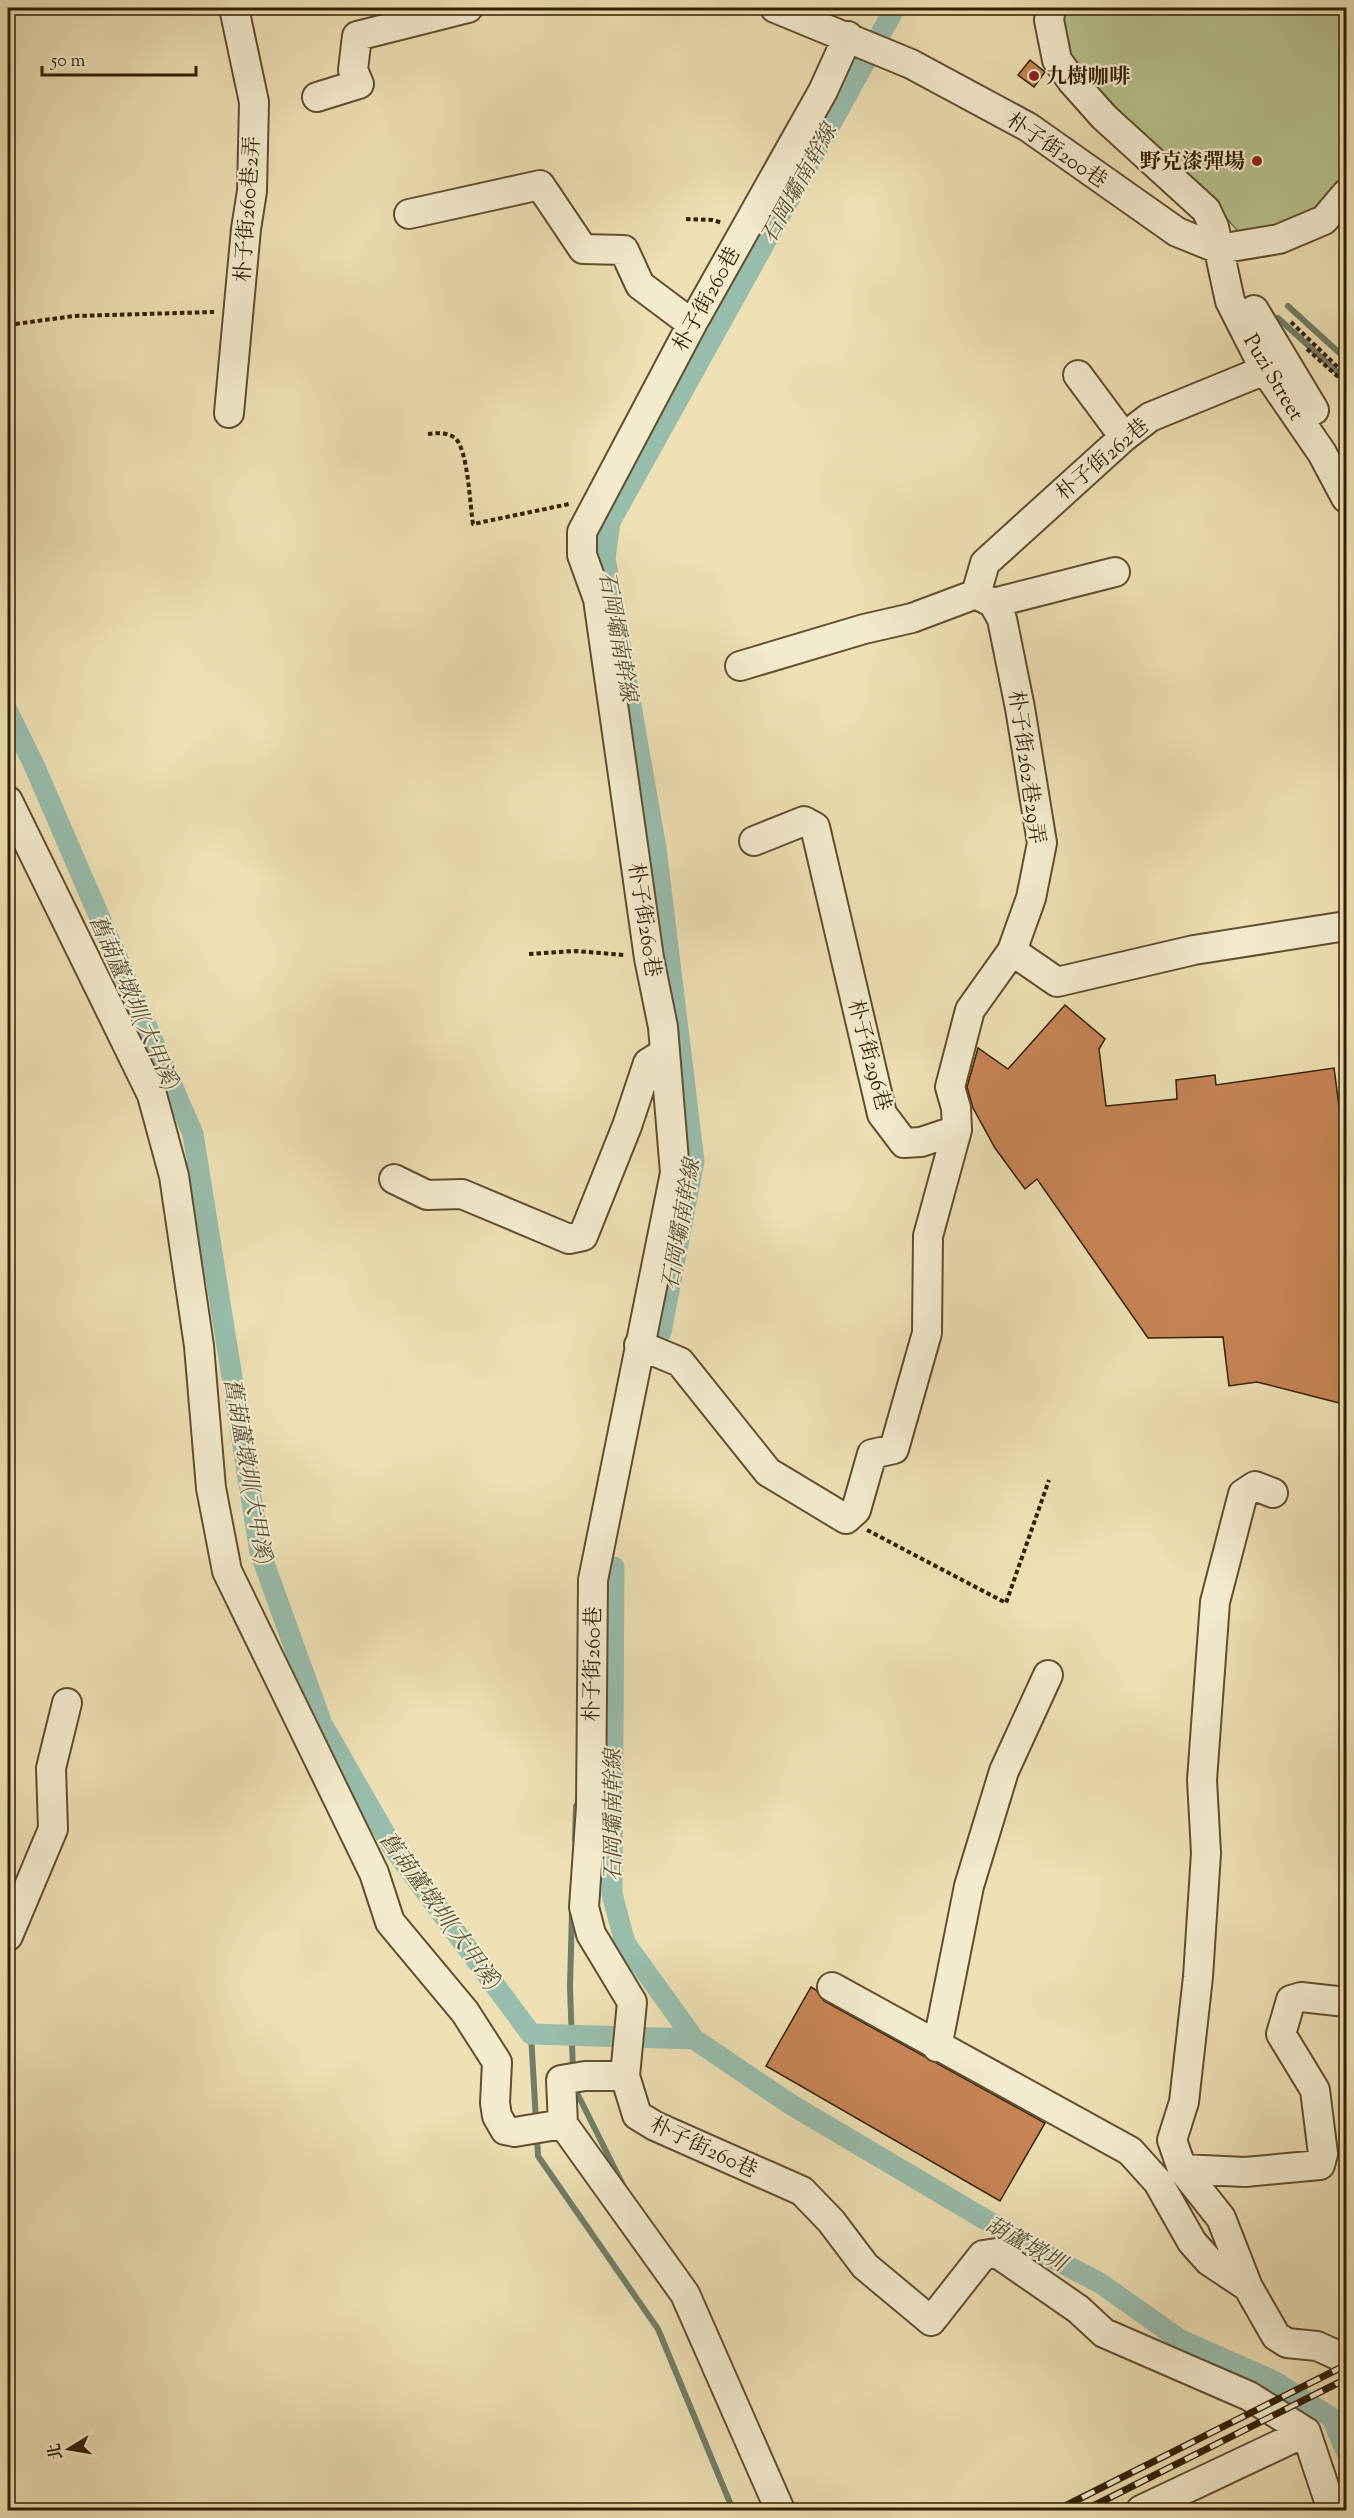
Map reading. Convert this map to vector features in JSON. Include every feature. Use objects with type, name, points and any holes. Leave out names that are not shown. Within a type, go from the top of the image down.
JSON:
[{"type":"street","name":"朴子街260巷2弄","points":[[229,413],[252,191],[254,102],[234,8]]},
{"type":"street","points":[[317,97],[359,84],[353,70],[357,36],[468,8]]},
{"type":"street","name":"朴子街200巷","points":[[775,8],[893,55],[1028,127],[1177,232],[1219,249]]},
{"type":"street","name":"Puzi Street","points":[[1051,8],[1049,20],[1057,60],[1104,117],[1206,210],[1214,227],[1230,301],[1265,370],[1322,453],[1347,498]]},
{"type":"street","name":"朴子街260巷","points":[[848,36],[823,91],[743,230],[582,532],[582,555],[598,599],[649,957],[663,1027],[675,1173],[593,1580],[591,1807],[584,1907],[591,1934],[632,2002],[625,2076],[637,2115],[802,2191],[831,2221],[865,2266],[931,2321],[983,2255],[997,2253],[1078,2309],[1104,2332],[1249,2396],[1306,2432]]},
{"type":"street","points":[[409,214],[540,185],[584,249],[624,250],[640,285],[692,324]]},
{"type":"street","points":[[1219,249],[1279,239],[1315,224],[1324,220],[1347,194]]},
{"type":"street","name":"Puzi Street","points":[[1219,249],[1338,451],[1347,471]]},
{"type":"street","name":"朴子街262巷","points":[[985,599],[985,563],[1124,437],[1150,417],[1265,370]]},
{"type":"street","points":[[1078,375],[1124,437]]},
{"type":"street","points":[[740,666],[864,629],[985,599],[1115,572]]},
{"type":"street","name":"朴子街262巷29弄","points":[[985,599],[1002,619],[1020,708],[1042,843],[1031,898],[1012,951]]},
{"type":"street","points":[[8,801],[153,1095],[174,1176],[199,1346],[211,1488],[227,1571],[374,1873],[390,1922],[465,2012],[498,2062],[495,2103],[497,2116],[505,2130],[515,2132],[563,2124]]},
{"type":"street","name":"朴子街296巷","points":[[754,841],[804,821],[815,827],[882,1114],[904,1143],[921,1142],[957,1130]]},
{"type":"street","points":[[639,1345],[680,1362],[768,1472],[846,1519],[856,1510],[872,1454],[894,1449],[927,1333],[928,1236],[957,1130],[956,1108],[950,1087],[970,1010],[1012,951],[1057,982],[1194,950],[1347,926]]},
{"type":"street","points":[[394,1179],[427,1195],[462,1194],[569,1239],[583,1236],[627,1126],[648,1063],[664,1053]]},
{"type":"street","points":[[1273,1492],[1255,1486],[1243,1494],[1215,1602],[1202,1780],[1206,1853],[1198,1977],[1184,2102],[1172,2140],[1182,2169],[1221,2218],[1248,2287],[1276,2336],[1287,2343],[1317,2346],[1347,2359]]},
{"type":"street","points":[[937,2047],[969,1886],[1004,1771],[1048,1675]]},
{"type":"street","points":[[8,1936],[53,1829],[51,1768],[67,1703]]},
{"type":"street","points":[[832,1987],[937,2047],[1130,2151],[1158,2182],[1192,2242],[1209,2261],[1248,2287]]},
{"type":"street","points":[[1182,2169],[1245,2172],[1320,2165],[1323,2154],[1315,2090],[1281,2034],[1291,2000],[1301,1997],[1347,2002]]},
{"type":"street","points":[[625,2076],[585,2076],[561,2080],[563,2124],[685,2294],[780,2511]]},
{"type":"street","points":[[1141,2511],[1306,2432],[1332,2511]]},
{"type":"path","points":[[686,219],[712,220],[743,230]]},
{"type":"path","points":[[8,325],[74,316],[239,311]]},
{"type":"path","points":[[428,434],[441,432],[454,438],[462,448],[473,524],[599,498]]},
{"type":"path","points":[[529,954],[576,951],[649,957]]},
{"type":"path","points":[[846,1519],[1006,1603],[1049,1480]]},
{"type":"green space","points":[[1060,8],[1346,8],[1346,186],[1319,217],[1244,238],[1213,203],[1073,70]]},
{"type":"building","points":[[1030,60],[1045,72],[1034,87],[1018,75]]},
{"type":"building","points":[[1065,1005],[1105,1039],[1099,1049],[1106,1106],[1177,1099],[1176,1080],[1215,1075],[1216,1085],[1334,1068],[1347,1167],[1347,1405],[1257,1382],[1229,1386],[1223,1337],[1148,1338],[1037,1179],[1025,1189],[995,1148],[973,1108],[967,1087],[978,1048],[1008,1069]]},
{"type":"building","points":[[811,1987],[824,2001],[1045,2123],[1000,2201],[766,2066]]},
{"type":"waterway","name":"石岡壩南幹線","points":[[661,1332],[694,1161],[656,848],[605,558],[610,522],[895,8]]},
{"type":"waterway","points":[[1288,306],[1346,359]]},
{"type":"waterway","points":[[1278,318],[1346,380]]},
{"type":"waterway","name":"舊葫蘆墩圳(大甲溪)","points":[[8,712],[34,765],[193,1134],[260,1552],[322,1724],[392,1846],[531,2034],[694,2039]]},
{"type":"waterway","name":"葫蘆墩圳","points":[[614,1567],[612,1894],[625,1943],[694,2039],[790,2104],[1035,2249],[1100,2283],[1179,2339],[1274,2381],[1332,2418],[1346,2451]]},
{"type":"waterway","points":[[575,1840],[576,1806],[581,1798]]},
{"type":"waterway","points":[[572,1910],[570,1987],[573,2071]]},
{"type":"waterway","points":[[531,2034],[536,2121]]},
{"type":"waterway","points":[[574,2087],[623,2185]]},
{"type":"waterway","points":[[537,2137],[538,2156],[658,2329],[733,2510]]},
{"type":"railway","points":[[1057,2510],[1346,2365]]},
{"type":"railway","points":[[1085,2510],[1346,2379]]},
{"type":"place","name":"九樹咖啡","points":[[1034,76]]},
{"type":"place","name":"野克漆彈場","points":[[1257,161]]}]
